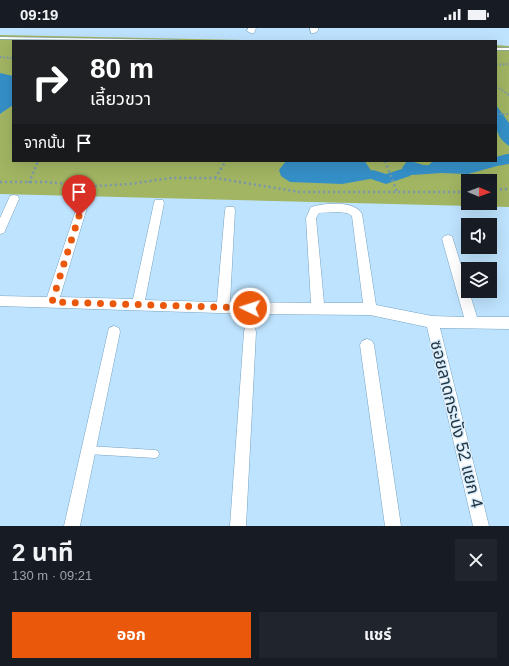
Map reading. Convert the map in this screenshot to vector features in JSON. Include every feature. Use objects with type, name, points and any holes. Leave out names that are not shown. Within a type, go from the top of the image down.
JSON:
[{"type":"street","points":[[0,230],[14,199]]},
{"type":"street","points":[[52,302],[84,201]]},
{"type":"street","points":[[138,304],[160,203]]},
{"type":"street","points":[[318,309],[311,218],[315,210],[321,208],[349,209],[357,214],[370,309]]},
{"type":"street","points":[[223,306],[230,210]]},
{"type":"street","points":[[448,239],[472,323]]},
{"type":"street","points":[[0,301],[370,309],[432,322],[509,323]]},
{"type":"street","name":"ซอยลาดกระบัง 52 แยก 4","points":[[432,322],[481,526]]},
{"type":"street","points":[[72,526],[114,332]]},
{"type":"street","points":[[238,526],[250,332]]},
{"type":"street","points":[[367,345],[393,526]]},
{"type":"lane","points":[[0,38],[120,40]]},
{"type":"lane","points":[[497,49],[509,49]]},
{"type":"lane","points":[[88,450],[155,454]]},
{"type":"path","points":[[0,57],[12,58]]},
{"type":"path","points":[[497,65],[509,64]]},
{"type":"path","points":[[497,87],[509,95]]},
{"type":"path","points":[[497,114],[509,114]]},
{"type":"path","points":[[29,183],[38,162]]},
{"type":"path","points":[[215,178],[225,162]]},
{"type":"path","points":[[386,162],[397,192]]},
{"type":"path","points":[[0,182],[45,182],[94,186],[129,184],[171,178],[215,178],[300,192],[461,192]]},
{"type":"path","points":[[497,190],[509,189]]},
{"type":"green space","points":[[0,35],[242,40],[12,40],[12,162],[497,162],[497,45],[509,46],[509,207],[497,207],[497,174],[461,174],[461,206],[0,194]]},
{"type":"water","points":[[0,73],[12,76],[12,106],[0,114]]},
{"type":"water","points":[[497,106],[509,123],[509,146],[504,142],[498,133]]},
{"type":"water","points":[[509,154],[509,164],[468,174],[441,173],[412,175],[405,173],[402,168],[406,162],[429,165],[432,162],[497,162],[497,157]]},
{"type":"water","points":[[285,162],[366,162],[373,175],[370,179],[342,184],[290,182],[281,176],[279,170]]},
{"type":"waterway","points":[[373,175],[386,179],[405,173]]},
{"type":"route","points":[[79,216],[52,302],[250,308]]}]
